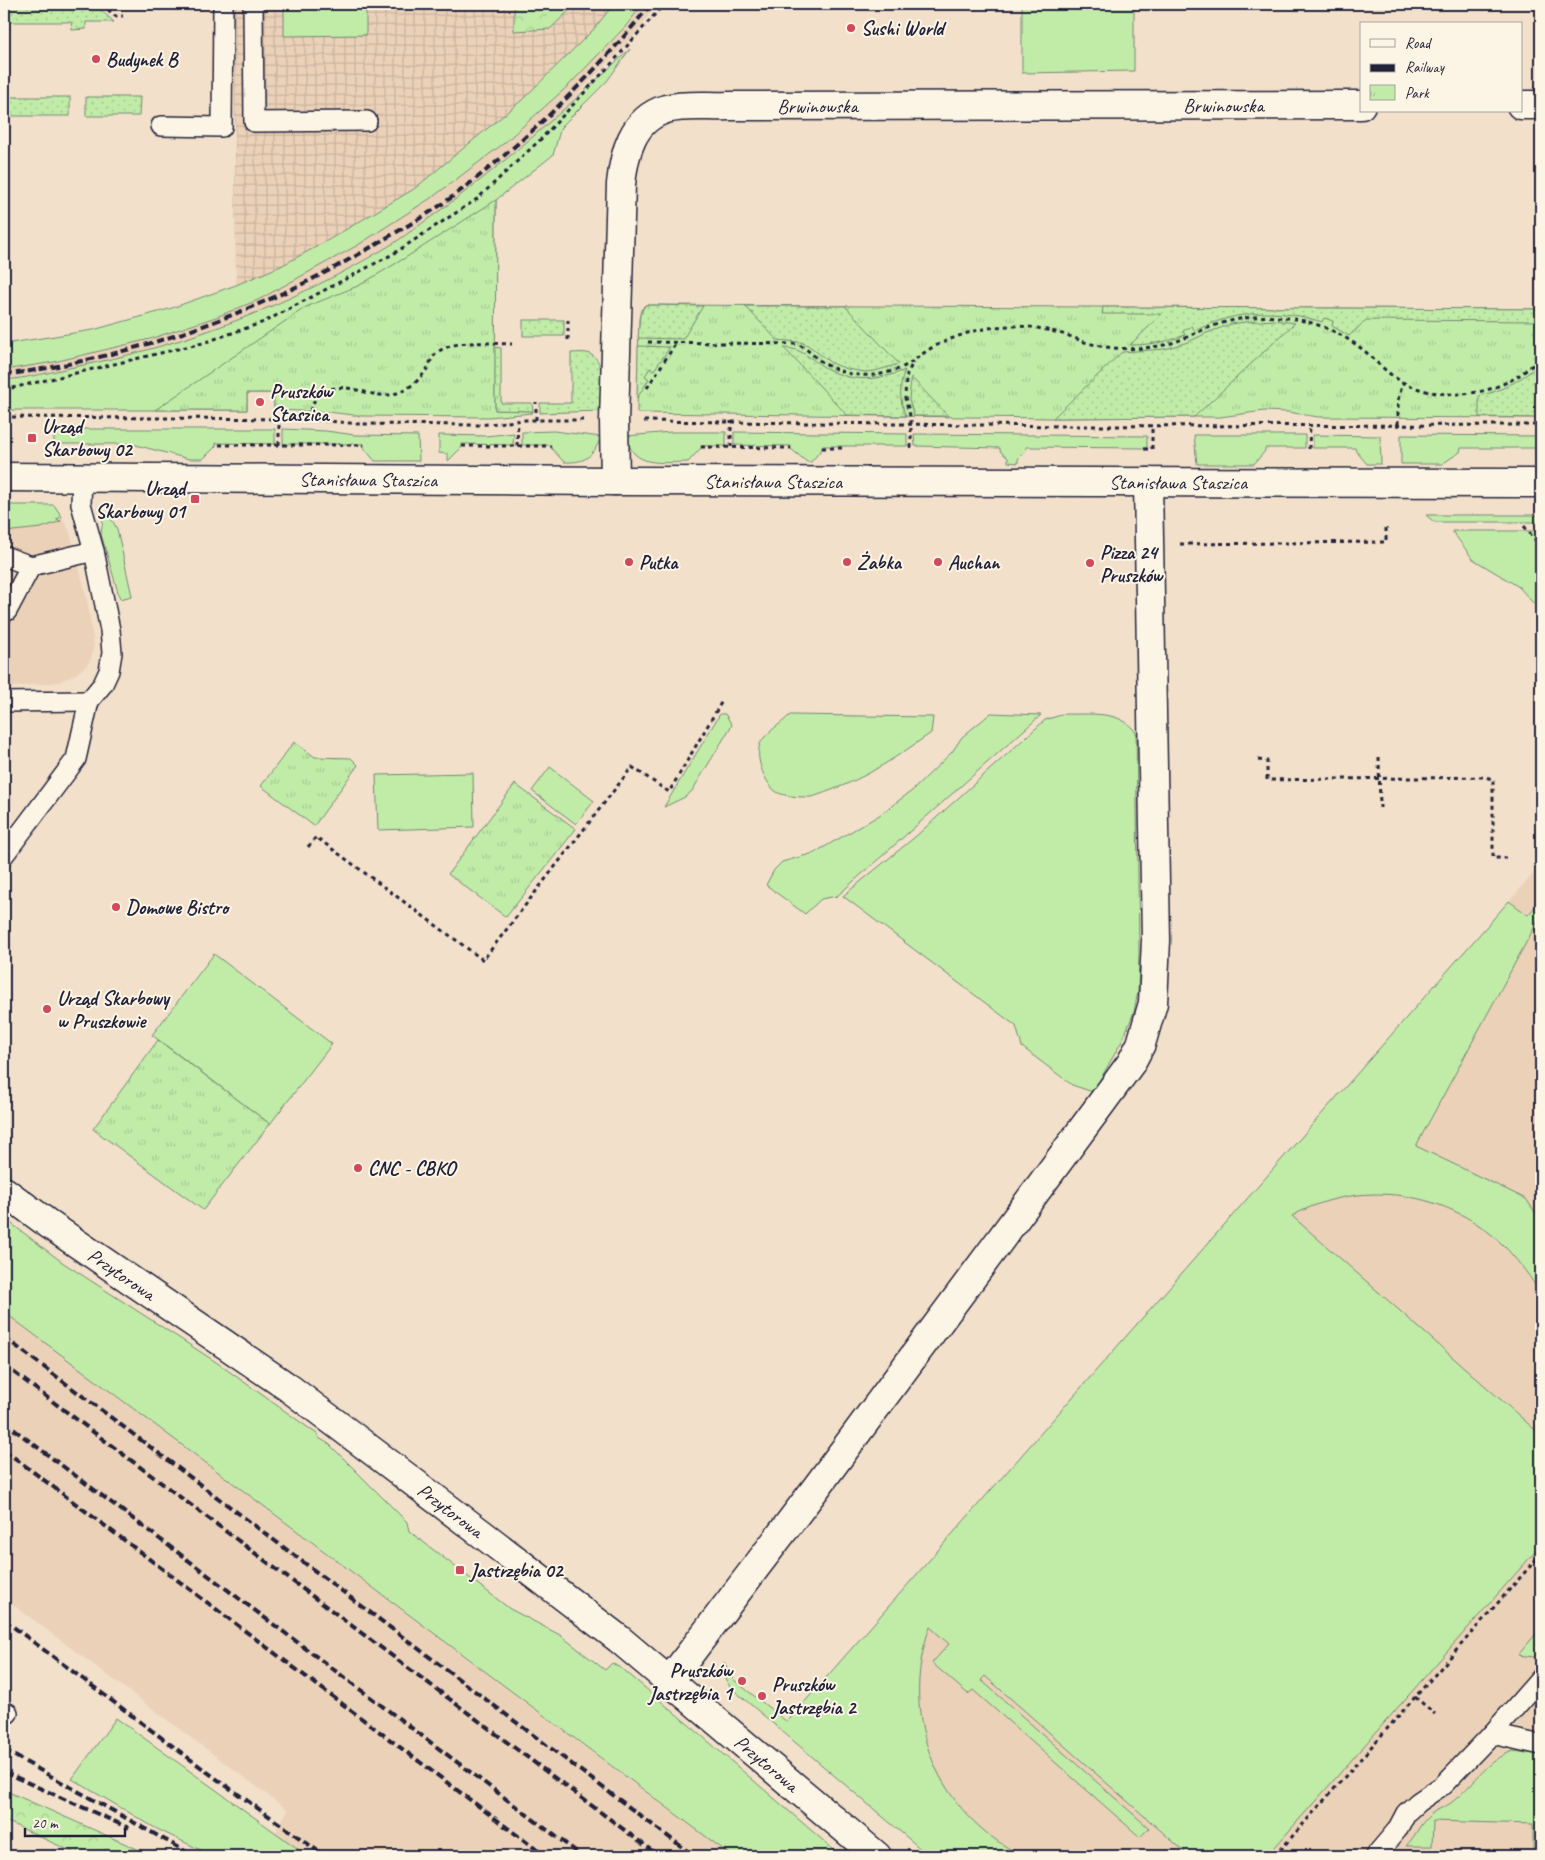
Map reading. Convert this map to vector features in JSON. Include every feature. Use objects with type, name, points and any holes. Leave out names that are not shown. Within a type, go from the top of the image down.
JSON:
[{"type":"street","name":"Brwinowska","points":[[615,481],[614,421],[621,184],[626,151],[630,141],[654,114],[673,108],[728,106],[1360,105]]},
{"type":"street","points":[[1522,105],[1541,105]]},
{"type":"street","name":"Stanisława Staszica","points":[[4,477],[615,481],[1541,483]]},
{"type":"street","points":[[670,1680],[739,1591],[1131,1063],[1141,1044],[1153,1003],[1156,940],[1148,482]]},
{"type":"street","name":"Przytorowa","points":[[4,1190],[58,1230],[297,1394],[510,1554],[670,1680],[876,1856]]},
{"type":"lane","points":[[161,126],[222,127],[222,4]]},
{"type":"lane","points":[[253,4],[254,122],[367,121]]},
{"type":"lane","points":[[4,855],[76,759],[89,701],[103,684],[109,671],[112,653],[110,630],[94,551],[81,504],[82,478]]},
{"type":"lane","points":[[4,556],[31,566],[94,551]]},
{"type":"lane","points":[[4,612],[6,612],[31,566]]},
{"type":"lane","points":[[4,702],[89,701]]},
{"type":"lane","points":[[1375,1856],[1397,1830],[1406,1813],[1418,1802],[1443,1785],[1492,1734],[1541,1678]]},
{"type":"lane","points":[[1492,1734],[1541,1744]]},
{"type":"path","points":[[102,4],[115,16],[123,16]]},
{"type":"path","points":[[4,390],[203,343],[264,322],[393,254],[477,199],[541,139],[664,4]]},
{"type":"path","points":[[648,342],[796,344],[807,349],[828,366],[839,371],[863,376],[888,372],[912,362],[930,348],[954,337],[994,327],[1041,328],[1088,343],[1133,349],[1166,345],[1189,337],[1204,329],[1232,320],[1276,317],[1308,322],[1337,333],[1353,342],[1390,374],[1403,382],[1439,393],[1464,394],[1479,392],[1516,378],[1541,359]]},
{"type":"path","points":[[568,320],[568,344]]},
{"type":"path","points":[[646,389],[676,342]]},
{"type":"path","points":[[309,419],[312,403],[317,397],[331,388],[352,388],[387,397],[400,393],[415,383],[426,371],[434,356],[449,346],[469,343],[512,344]]},
{"type":"path","points":[[911,448],[911,419],[905,398],[905,386],[912,362]]},
{"type":"path","points":[[1398,424],[1398,400],[1403,382]]},
{"type":"path","points":[[536,402],[536,420]]},
{"type":"path","points":[[4,417],[309,419],[359,424],[479,425],[536,420],[584,420]]},
{"type":"path","points":[[279,419],[279,445]]},
{"type":"path","points":[[517,446],[518,421]]},
{"type":"path","points":[[641,421],[1028,426],[1541,425]]},
{"type":"path","points":[[731,421],[731,447]]},
{"type":"path","points":[[1309,449],[1310,424]]},
{"type":"path","points":[[1152,425],[1152,449]]},
{"type":"path","points":[[216,445],[364,446]]},
{"type":"path","points":[[462,446],[551,446]]},
{"type":"path","points":[[701,447],[791,448]]},
{"type":"path","points":[[1177,544],[1386,542],[1386,526]]},
{"type":"path","points":[[1524,526],[1541,547]]},
{"type":"path","points":[[308,847],[316,837],[483,960],[632,767],[668,792],[722,701]]},
{"type":"path","points":[[1379,758],[1380,808]]},
{"type":"path","points":[[1258,760],[1267,761],[1267,780],[1486,777],[1492,779],[1493,858],[1506,858]]},
{"type":"path","points":[[1275,1856],[1541,1554]]},
{"type":"path","points":[[1415,1697],[1435,1714]]},
{"type":"shaded area","points":[[234,4],[614,4],[593,30],[522,100],[414,189],[281,266],[236,285]]},
{"type":"shaded area","points":[[643,4],[657,4],[635,34],[558,115],[456,200],[394,243],[339,274],[261,312],[219,328],[158,348],[89,365],[4,380],[4,370],[54,362],[150,339],[216,317],[258,300],[357,245],[434,196],[503,144],[569,85],[625,27]]},
{"type":"shaded area","points":[[62,517],[70,532],[87,599],[94,645],[91,658],[87,665],[76,674],[59,682],[4,688],[4,518],[56,519]]},
{"type":"shaded area","points":[[1541,865],[1541,1856],[964,1856],[813,1694]]},
{"type":"shaded area","points":[[4,1312],[732,1856],[262,1856],[288,1810],[4,1598]]},
{"type":"green space","points":[[4,4],[94,4],[114,22],[86,22],[86,29],[72,30],[71,22],[4,22]]},
{"type":"green space","points":[[284,4],[366,4],[366,35],[284,36]]},
{"type":"green space","points":[[514,4],[576,4],[550,29],[514,31]]},
{"type":"green space","points":[[614,4],[643,4],[625,27],[569,85],[503,144],[434,196],[358,245],[258,300],[216,317],[150,339],[54,362],[4,370],[4,344],[93,330],[169,309],[236,285],[281,266],[414,189],[522,100],[593,30]]},
{"type":"green space","points":[[1022,4],[1134,4],[1134,71],[1022,73]]},
{"type":"green space","points":[[630,49],[607,81],[561,127],[553,155],[496,200],[495,340],[274,410],[274,393],[247,393],[247,410],[4,410],[4,380],[39,375],[116,358],[199,334],[279,303],[357,265],[399,240],[483,178],[558,115]]},
{"type":"green space","points":[[4,97],[70,97],[70,116],[4,116]]},
{"type":"green space","points":[[86,97],[140,97],[139,116],[86,116]]},
{"type":"green space","points":[[496,200],[495,410],[533,411],[532,413],[488,417],[362,416],[328,412],[274,410],[274,393],[247,393],[247,410],[155,410],[306,307],[360,285]]},
{"type":"green space","points":[[645,305],[1541,309],[1541,418],[1318,417],[1288,412],[1264,411],[1220,417],[1053,418],[637,413],[639,319],[641,310]]},
{"type":"green space","points":[[645,305],[703,306],[683,339],[638,338],[640,315]]},
{"type":"green space","points":[[745,306],[845,306],[899,364],[865,372],[847,369],[831,363],[808,345],[800,342],[777,340]]},
{"type":"green space","points":[[1103,307],[1541,309],[1541,321],[1366,320],[1349,336],[1332,326],[1333,321],[1324,318],[1322,322],[1290,315],[1257,313],[1225,319],[1195,331],[1192,326],[1183,331],[1185,335],[1165,341],[1130,345],[1162,314],[1102,314]]},
{"type":"green space","points":[[523,320],[564,320],[564,336],[523,336]]},
{"type":"green space","points":[[1274,320],[1295,323],[1194,417],[1053,418],[1122,352],[1165,349],[1188,342],[1231,324]]},
{"type":"green space","points":[[638,346],[670,347],[654,370],[650,368],[645,376],[649,379],[637,398]]},
{"type":"green space","points":[[495,347],[501,348],[501,403],[532,403],[533,411],[495,410]]},
{"type":"green space","points":[[784,348],[801,352],[834,372],[854,378],[874,378],[905,370],[901,393],[902,405],[906,416],[847,415]]},
{"type":"green space","points":[[571,353],[587,353],[598,362],[602,378],[601,411],[540,413],[540,403],[571,403]]},
{"type":"green space","points":[[1541,363],[1541,418],[1479,417],[1479,396],[1512,384]]},
{"type":"green space","points":[[911,377],[948,416],[914,416],[909,400]]},
{"type":"green space","points":[[54,429],[275,429],[275,444],[216,443],[216,446],[203,459],[189,459],[132,444],[54,444]]},
{"type":"green space","points":[[283,429],[326,431],[355,435],[418,436],[419,461],[375,461],[364,448],[364,444],[283,444]]},
{"type":"green space","points":[[554,431],[601,437],[591,454],[583,460],[571,462],[564,462],[551,448],[551,445],[522,445],[522,432]]},
{"type":"green space","points":[[671,432],[726,432],[726,446],[701,446],[688,462],[659,462],[642,459],[635,454],[630,447],[627,436]]},
{"type":"green space","points":[[734,432],[907,434],[907,446],[822,446],[822,449],[811,462],[807,462],[791,449],[791,446],[734,445]]},
{"type":"green space","points":[[514,433],[513,445],[462,444],[462,447],[448,461],[448,454],[439,453],[439,435],[486,436]]},
{"type":"green space","points":[[914,434],[1147,436],[1147,448],[1026,447],[1026,450],[1018,459],[1018,463],[1008,462],[1008,458],[1000,451],[1000,448],[915,446]]},
{"type":"green space","points":[[1194,435],[1305,435],[1305,448],[1265,448],[1265,451],[1254,464],[1197,464]]},
{"type":"green space","points":[[1313,435],[1380,436],[1381,464],[1367,464],[1355,448],[1313,448]]},
{"type":"green space","points":[[1401,435],[1541,436],[1541,448],[1461,448],[1460,452],[1442,464],[1401,464]]},
{"type":"green space","points":[[4,505],[54,505],[62,517],[56,519],[61,521],[41,528],[4,532]]},
{"type":"green space","points":[[1426,515],[1541,515],[1541,522],[1434,522]]},
{"type":"green space","points":[[107,516],[112,520],[117,529],[132,596],[120,599],[101,534],[103,519]]},
{"type":"green space","points":[[1452,531],[1541,531],[1541,612],[1519,587],[1473,559]]},
{"type":"green space","points":[[991,713],[1041,715],[837,896],[821,899],[805,914],[766,885],[774,870],[782,862],[814,853],[878,816],[913,790],[952,752],[962,737]]},
{"type":"green space","points":[[720,714],[725,714],[732,725],[692,791],[685,797],[664,807]]},
{"type":"green space","points":[[1064,714],[1094,714],[1113,717],[1130,725],[1136,733],[1138,991],[1134,1012],[1122,1041],[1093,1092],[1072,1085],[1022,1047],[1016,1026],[843,896],[915,837],[1045,720]]},
{"type":"green space","points":[[790,715],[933,717],[931,733],[870,773],[816,796],[797,797],[777,792],[770,786],[764,775],[759,756],[762,740]]},
{"type":"green space","points":[[294,742],[315,757],[351,758],[358,765],[314,826],[261,786]]},
{"type":"green space","points":[[550,767],[594,801],[576,824],[532,791]]},
{"type":"green space","points":[[473,773],[474,827],[378,830],[376,775]]},
{"type":"green space","points":[[515,784],[576,829],[506,917],[448,874]]},
{"type":"green space","points":[[1541,900],[1541,915],[1416,1146],[1526,1199],[1541,1221],[1541,1298],[1526,1271],[1492,1235],[1467,1218],[1440,1205],[1410,1197],[1380,1194],[1350,1196],[1320,1203],[1292,1216],[1541,1435],[1541,1545],[1267,1856],[1175,1856],[1185,1852],[985,1676],[981,1680],[1149,1828],[1140,1837],[973,1690],[968,1694],[932,1663],[949,1644],[930,1627],[921,1661],[919,1695],[923,1728],[932,1760],[948,1789],[968,1816],[993,1838],[1023,1856],[929,1856],[730,1687],[721,1671],[724,1662],[734,1680],[787,1722],[1509,901],[1528,915]]},
{"type":"green space","points":[[214,954],[332,1044],[270,1124],[152,1035]]},
{"type":"green space","points":[[158,1040],[270,1124],[203,1210],[93,1129]]},
{"type":"green space","points":[[4,1218],[62,1262],[216,1362],[317,1434],[407,1522],[409,1531],[510,1609],[560,1635],[605,1670],[612,1663],[625,1671],[841,1856],[732,1856],[4,1312]]},
{"type":"green space","points":[[1541,1628],[1541,1649],[1534,1657],[1518,1655]]},
{"type":"green space","points":[[116,1718],[308,1856],[213,1856],[157,1829],[72,1779]]},
{"type":"green space","points":[[1513,1751],[1541,1755],[1541,1848],[1533,1849],[1533,1824],[1433,1821],[1432,1846],[1406,1846],[1422,1823],[1431,1814],[1460,1796],[1495,1761]]},
{"type":"green space","points":[[4,1790],[153,1856],[81,1856],[4,1820]]},
{"type":"railway","points":[[4,375],[55,367],[155,342],[251,307],[343,263],[440,206],[483,173],[535,128],[584,81],[651,4]]},
{"type":"railway","points":[[4,1337],[694,1856]]},
{"type":"railway","points":[[4,1365],[659,1856]]},
{"type":"railway","points":[[4,1422],[582,1856]]},
{"type":"railway","points":[[4,1450],[545,1856]]},
{"type":"railway","points":[[4,1620],[214,1777],[325,1856]]},
{"type":"railway","points":[[4,1750],[194,1856]]},
{"type":"railway","points":[[4,1772],[129,1828]]},
{"type":"place","name":"Sushi World","points":[[851,28]]},
{"type":"place","name":"Budynek B","points":[[96,59]]},
{"type":"place","name":"Pruszków Staszica","points":[[260,402]]},
{"type":"place","name":"Urząd Skarbowy 02","points":[[32,438]]},
{"type":"place","name":"Urząd Skarbowy 01","points":[[195,499]]},
{"type":"place","name":"Putka","points":[[629,562]]},
{"type":"place","name":"Żabka","points":[[847,562]]},
{"type":"place","name":"Auchan","points":[[938,562]]},
{"type":"place","name":"Pizza 24 Pruszków","points":[[1090,563]]},
{"type":"place","name":"Domowe Bistro","points":[[116,907]]},
{"type":"place","name":"Urząd Skarbowy w Pruszkowie","points":[[47,1009]]},
{"type":"place","name":"CNC - CBKO","points":[[358,1168]]},
{"type":"place","name":"Jastrzębia 02","points":[[460,1570]]},
{"type":"place","name":"Pruszków Jastrzębia 1","points":[[742,1681]]},
{"type":"place","name":"Pruszków Jastrzębia 2","points":[[762,1696]]}]
